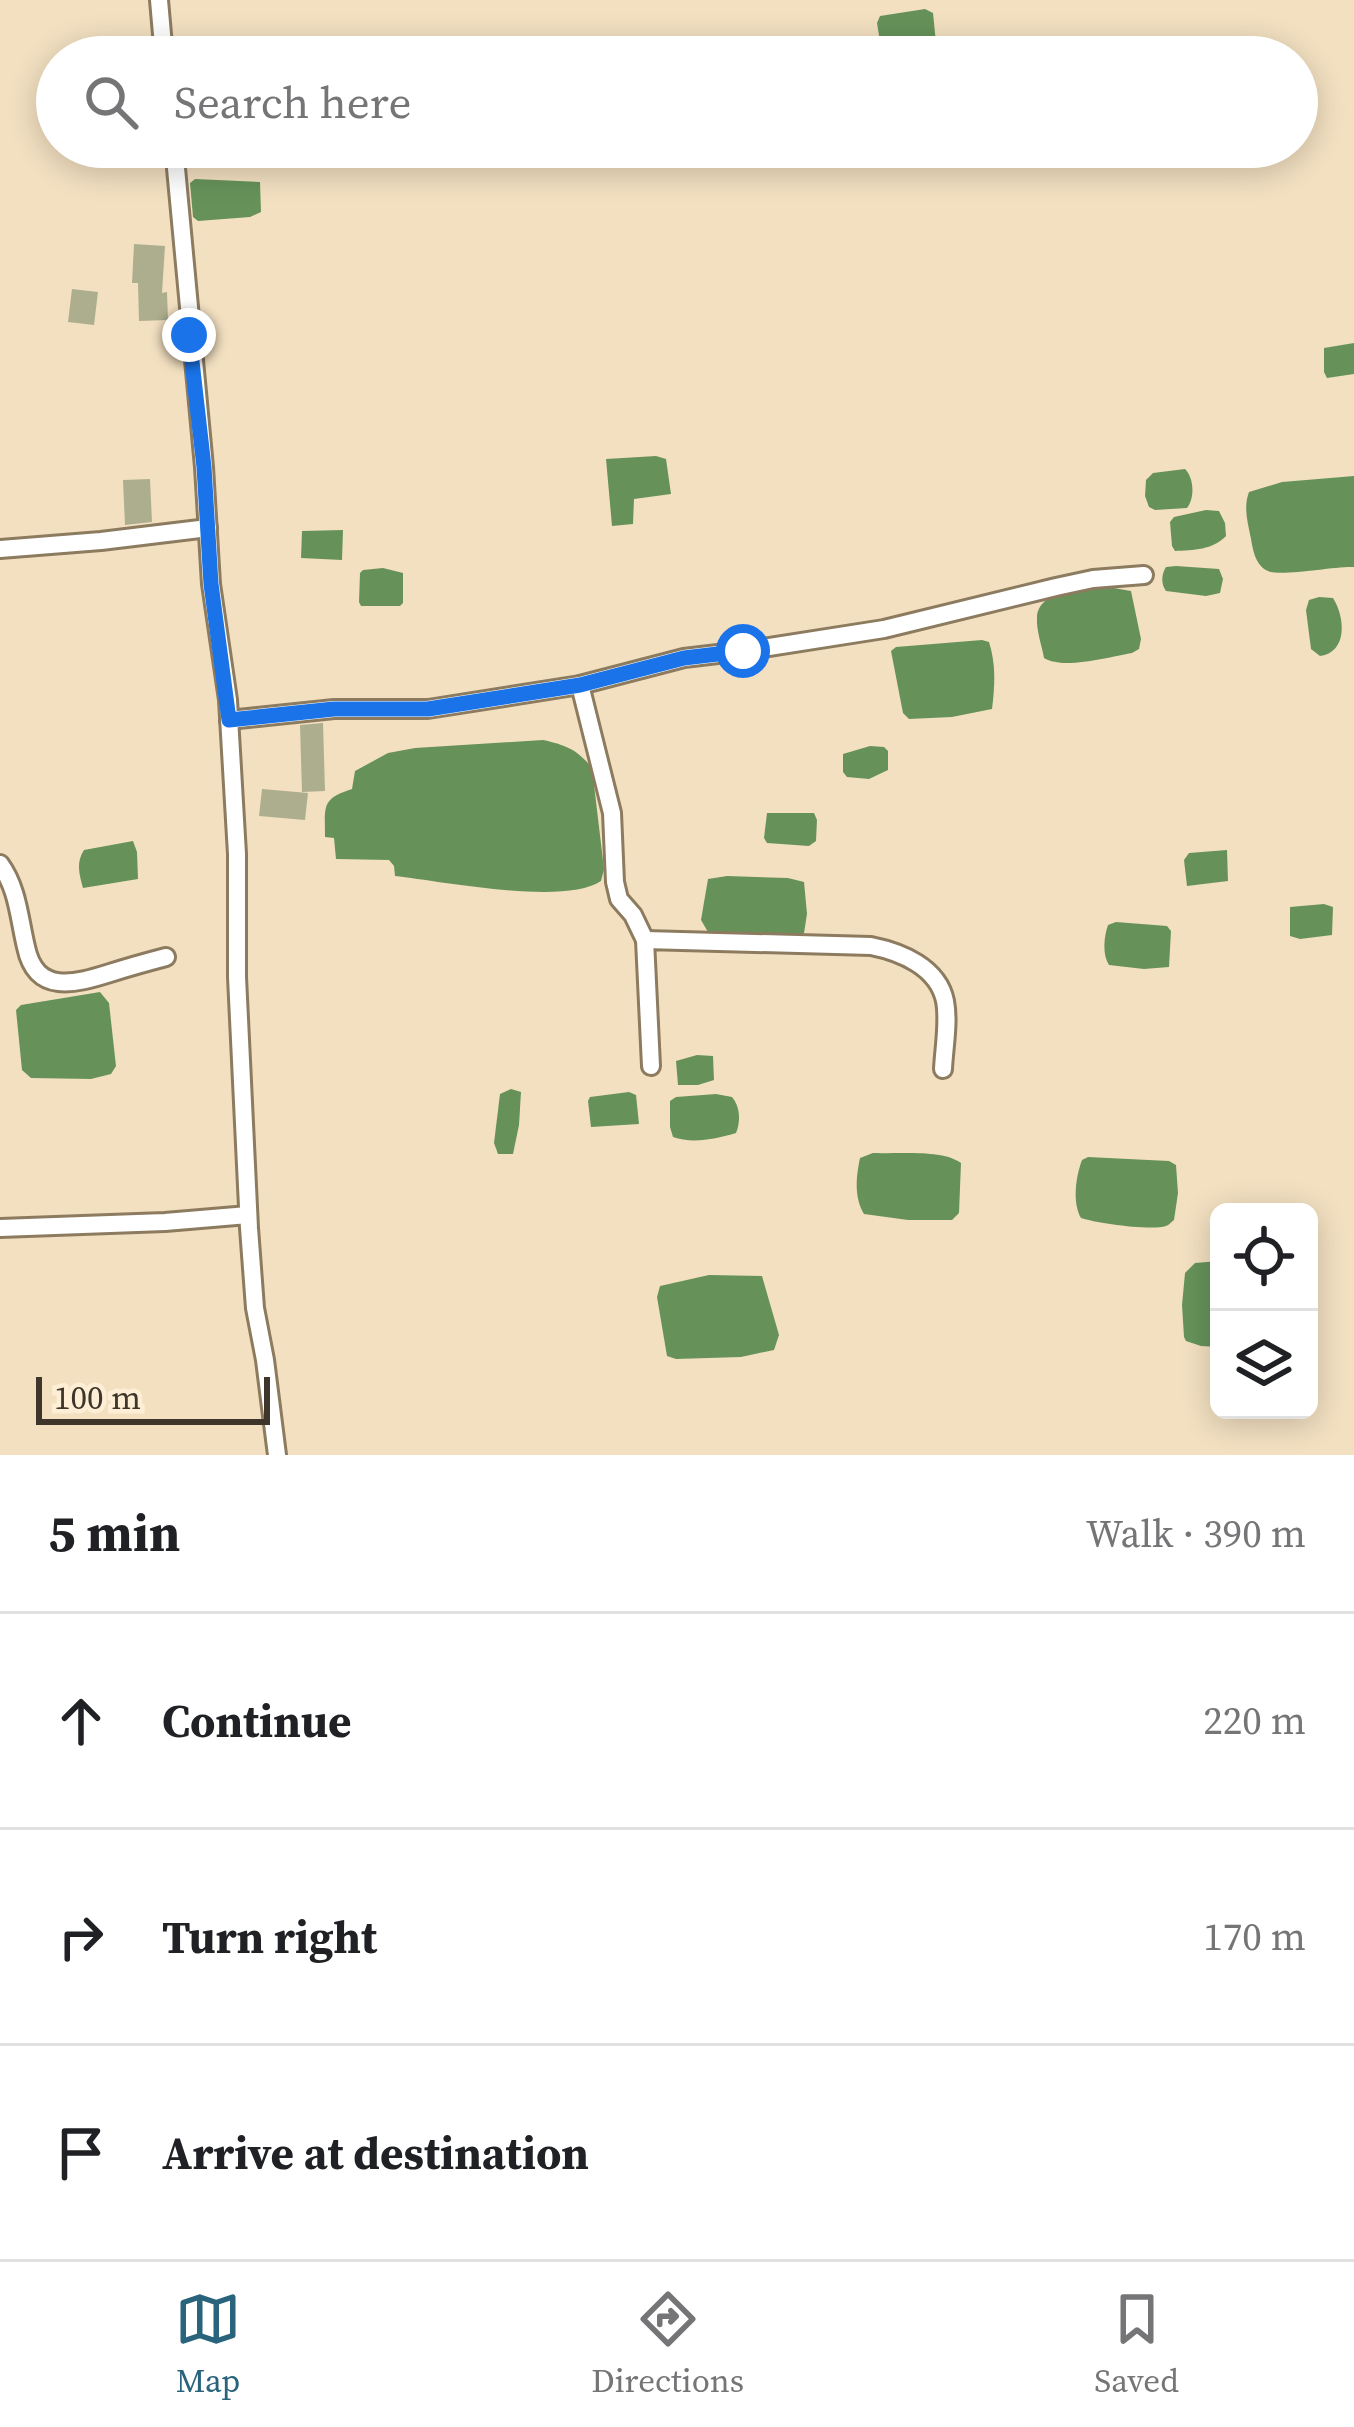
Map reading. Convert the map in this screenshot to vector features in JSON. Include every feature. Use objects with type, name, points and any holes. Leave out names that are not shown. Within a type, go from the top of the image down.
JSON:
[{"type":"street","points":[[159,0],[162,36]]},
{"type":"street","points":[[176,168],[211,584],[229,720],[255,1308],[277,1455]]},
{"type":"street","points":[[0,549],[208,528]]},
{"type":"street","points":[[229,720],[334,709],[428,709],[580,685],[684,658],[884,628],[1056,586],[1144,575]]},
{"type":"street","points":[[580,685],[612,814],[619,899],[645,940],[652,1066]]},
{"type":"street","points":[[0,864],[16,897],[26,952],[34,970],[49,981],[86,982],[166,956]]},
{"type":"street","points":[[645,940],[871,946],[898,952],[921,966],[945,1000],[943,1069]]},
{"type":"street","points":[[0,1228],[248,1215]]},
{"type":"shaded area","points":[[925,9],[933,13],[935,36],[879,36],[880,16]]},
{"type":"shaded area","points":[[195,179],[260,182],[261,212],[198,221],[193,217],[190,183]]},
{"type":"shaded area","points":[[1354,343],[1354,374],[1327,378],[1324,348]]},
{"type":"shaded area","points":[[606,459],[666,459],[671,494],[634,499],[633,524],[612,526]]},
{"type":"shaded area","points":[[1185,469],[1192,488],[1187,508],[1149,507],[1146,480],[1153,473]]},
{"type":"shaded area","points":[[1354,476],[1354,567],[1284,573],[1261,566],[1247,521],[1249,492],[1282,482]]},
{"type":"shaded area","points":[[1206,510],[1219,511],[1226,536],[1209,547],[1175,551],[1170,522]]},
{"type":"shaded area","points":[[343,530],[342,560],[301,558],[302,531]]},
{"type":"shaded area","points":[[1176,566],[1219,569],[1220,593],[1166,591],[1164,570]]},
{"type":"shaded area","points":[[383,568],[403,573],[403,603],[361,606],[360,573]]},
{"type":"shaded area","points":[[1108,587],[1131,591],[1139,649],[1074,663],[1044,658],[1037,617],[1046,600],[1065,592]]},
{"type":"shaded area","points":[[1333,598],[1342,624],[1336,648],[1320,656],[1311,649],[1306,610],[1309,600]]},
{"type":"shaded area","points":[[989,642],[993,658],[992,709],[909,719],[903,713],[891,651]]},
{"type":"shaded area","points":[[543,740],[571,749],[592,768],[604,869],[601,881],[560,891],[502,890],[395,876],[389,860],[336,859],[334,838],[325,837],[325,811],[330,800],[352,789],[355,771],[388,753],[415,748]]},
{"type":"shaded area","points":[[870,746],[888,751],[888,770],[869,779],[847,777],[843,754]]},
{"type":"shaded area","points":[[767,813],[814,813],[816,841],[809,846],[767,843]]},
{"type":"shaded area","points":[[133,841],[138,879],[83,888],[79,864],[84,850]]},
{"type":"shaded area","points":[[1227,850],[1228,881],[1187,886],[1184,860],[1189,853]]},
{"type":"shaded area","points":[[708,879],[804,882],[804,933],[708,932],[701,920]]},
{"type":"shaded area","points":[[1290,907],[1333,907],[1332,935],[1290,936]]},
{"type":"shaded area","points":[[1108,925],[1167,926],[1171,931],[1169,967],[1109,965],[1105,934]]},
{"type":"shaded area","points":[[100,992],[109,1003],[116,1066],[111,1074],[91,1079],[31,1078],[22,1070],[16,1010],[21,1005]]},
{"type":"shaded area","points":[[713,1056],[714,1080],[678,1085],[676,1061]]},
{"type":"shaded area","points":[[511,1089],[521,1092],[519,1125],[513,1154],[498,1154],[494,1143],[500,1094]]},
{"type":"shaded area","points":[[716,1094],[735,1101],[736,1133],[712,1139],[673,1137],[670,1101]]},
{"type":"shaded area","points":[[636,1095],[639,1124],[591,1127],[590,1097]]},
{"type":"shaded area","points":[[873,1153],[932,1154],[961,1163],[959,1213],[952,1220],[864,1214],[857,1194],[860,1158]]},
{"type":"shaded area","points":[[1082,1160],[1176,1165],[1174,1220],[1148,1228],[1081,1218],[1077,1181]]},
{"type":"shaded area","points":[[1210,1262],[1210,1346],[1184,1337],[1185,1273],[1195,1263]]},
{"type":"shaded area","points":[[709,1275],[762,1276],[779,1335],[774,1350],[741,1357],[667,1356],[657,1297],[660,1286]]},
{"type":"building","points":[[134,244],[165,246],[162,293],[167,292],[168,320],[139,321],[138,283],[132,283]]},
{"type":"building","points":[[72,289],[98,292],[94,325],[68,322]]},
{"type":"building","points":[[150,479],[152,522],[125,525],[123,480]]},
{"type":"building","points":[[323,723],[325,791],[302,792],[300,725]]},
{"type":"building","points":[[262,789],[308,793],[305,820],[259,816]]},
{"type":"route","points":[[189,335],[211,584],[229,720],[334,709],[428,709],[580,685],[684,658],[743,651]]}]
